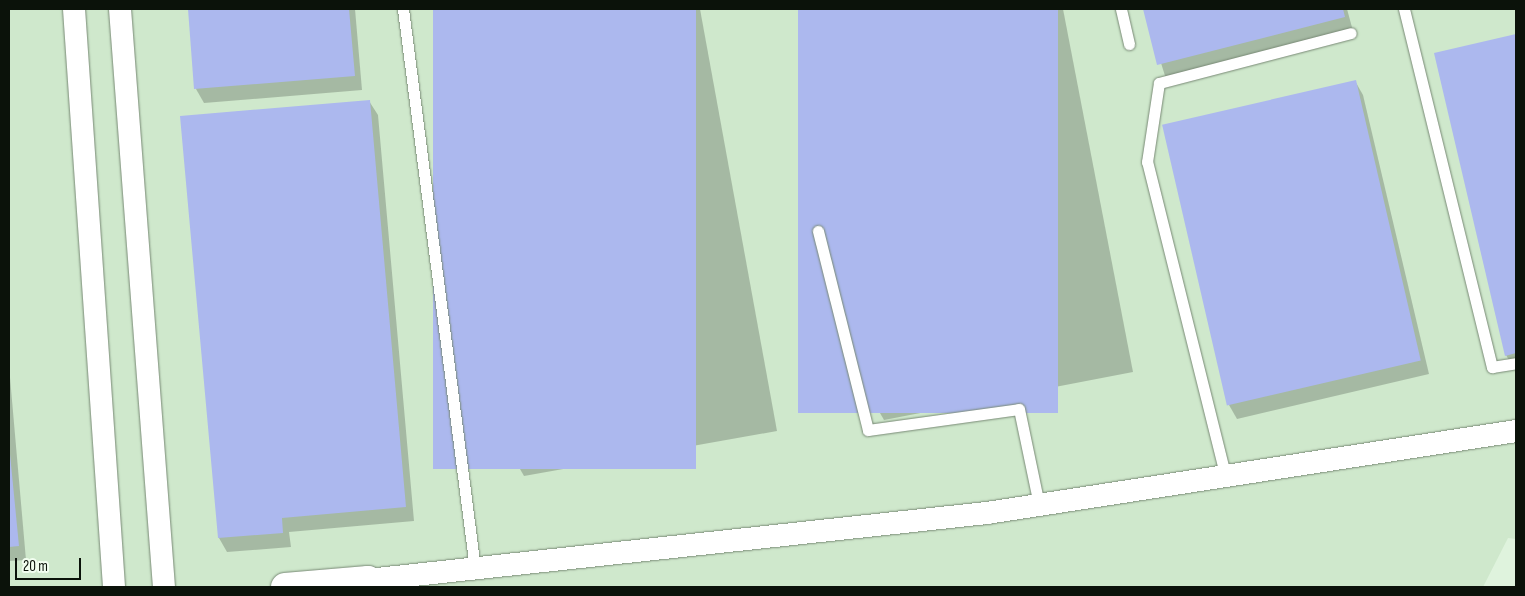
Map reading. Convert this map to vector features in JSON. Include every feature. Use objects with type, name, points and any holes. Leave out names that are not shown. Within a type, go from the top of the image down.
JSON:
[{"type":"street","points":[[74,9],[114,587]]},
{"type":"street","points":[[120,9],[164,587]]},
{"type":"street","points":[[285,587],[368,583],[475,568],[1039,505],[1226,478],[1516,431]]},
{"type":"lane","points":[[403,9],[475,568]]},
{"type":"lane","points":[[1121,9],[1130,44]]},
{"type":"lane","points":[[1404,9],[1492,367],[1516,363]]},
{"type":"lane","points":[[1226,478],[1147,162],[1160,83],[1351,32]]},
{"type":"lane","points":[[818,231],[868,430],[1019,409],[1039,505]]},
{"type":"shaded area","points":[[9,9],[1516,9],[1516,539],[1508,538],[1483,587],[9,587]]},
{"type":"building","points":[[188,9],[349,9],[355,76],[194,89]]},
{"type":"building","points":[[433,9],[696,9],[696,469],[433,469]]},
{"type":"building","points":[[798,9],[1058,9],[1058,413],[798,413]]},
{"type":"building","points":[[1143,9],[1343,9],[1345,17],[1157,65]]},
{"type":"building","points":[[1516,34],[1516,353],[1505,356],[1434,53]]},
{"type":"building","points":[[1356,80],[1421,361],[1227,405],[1162,125]]},
{"type":"building","points":[[370,100],[406,507],[282,518],[283,533],[218,538],[180,116]]},
{"type":"building","points":[[9,444],[19,546],[9,547]]}]
